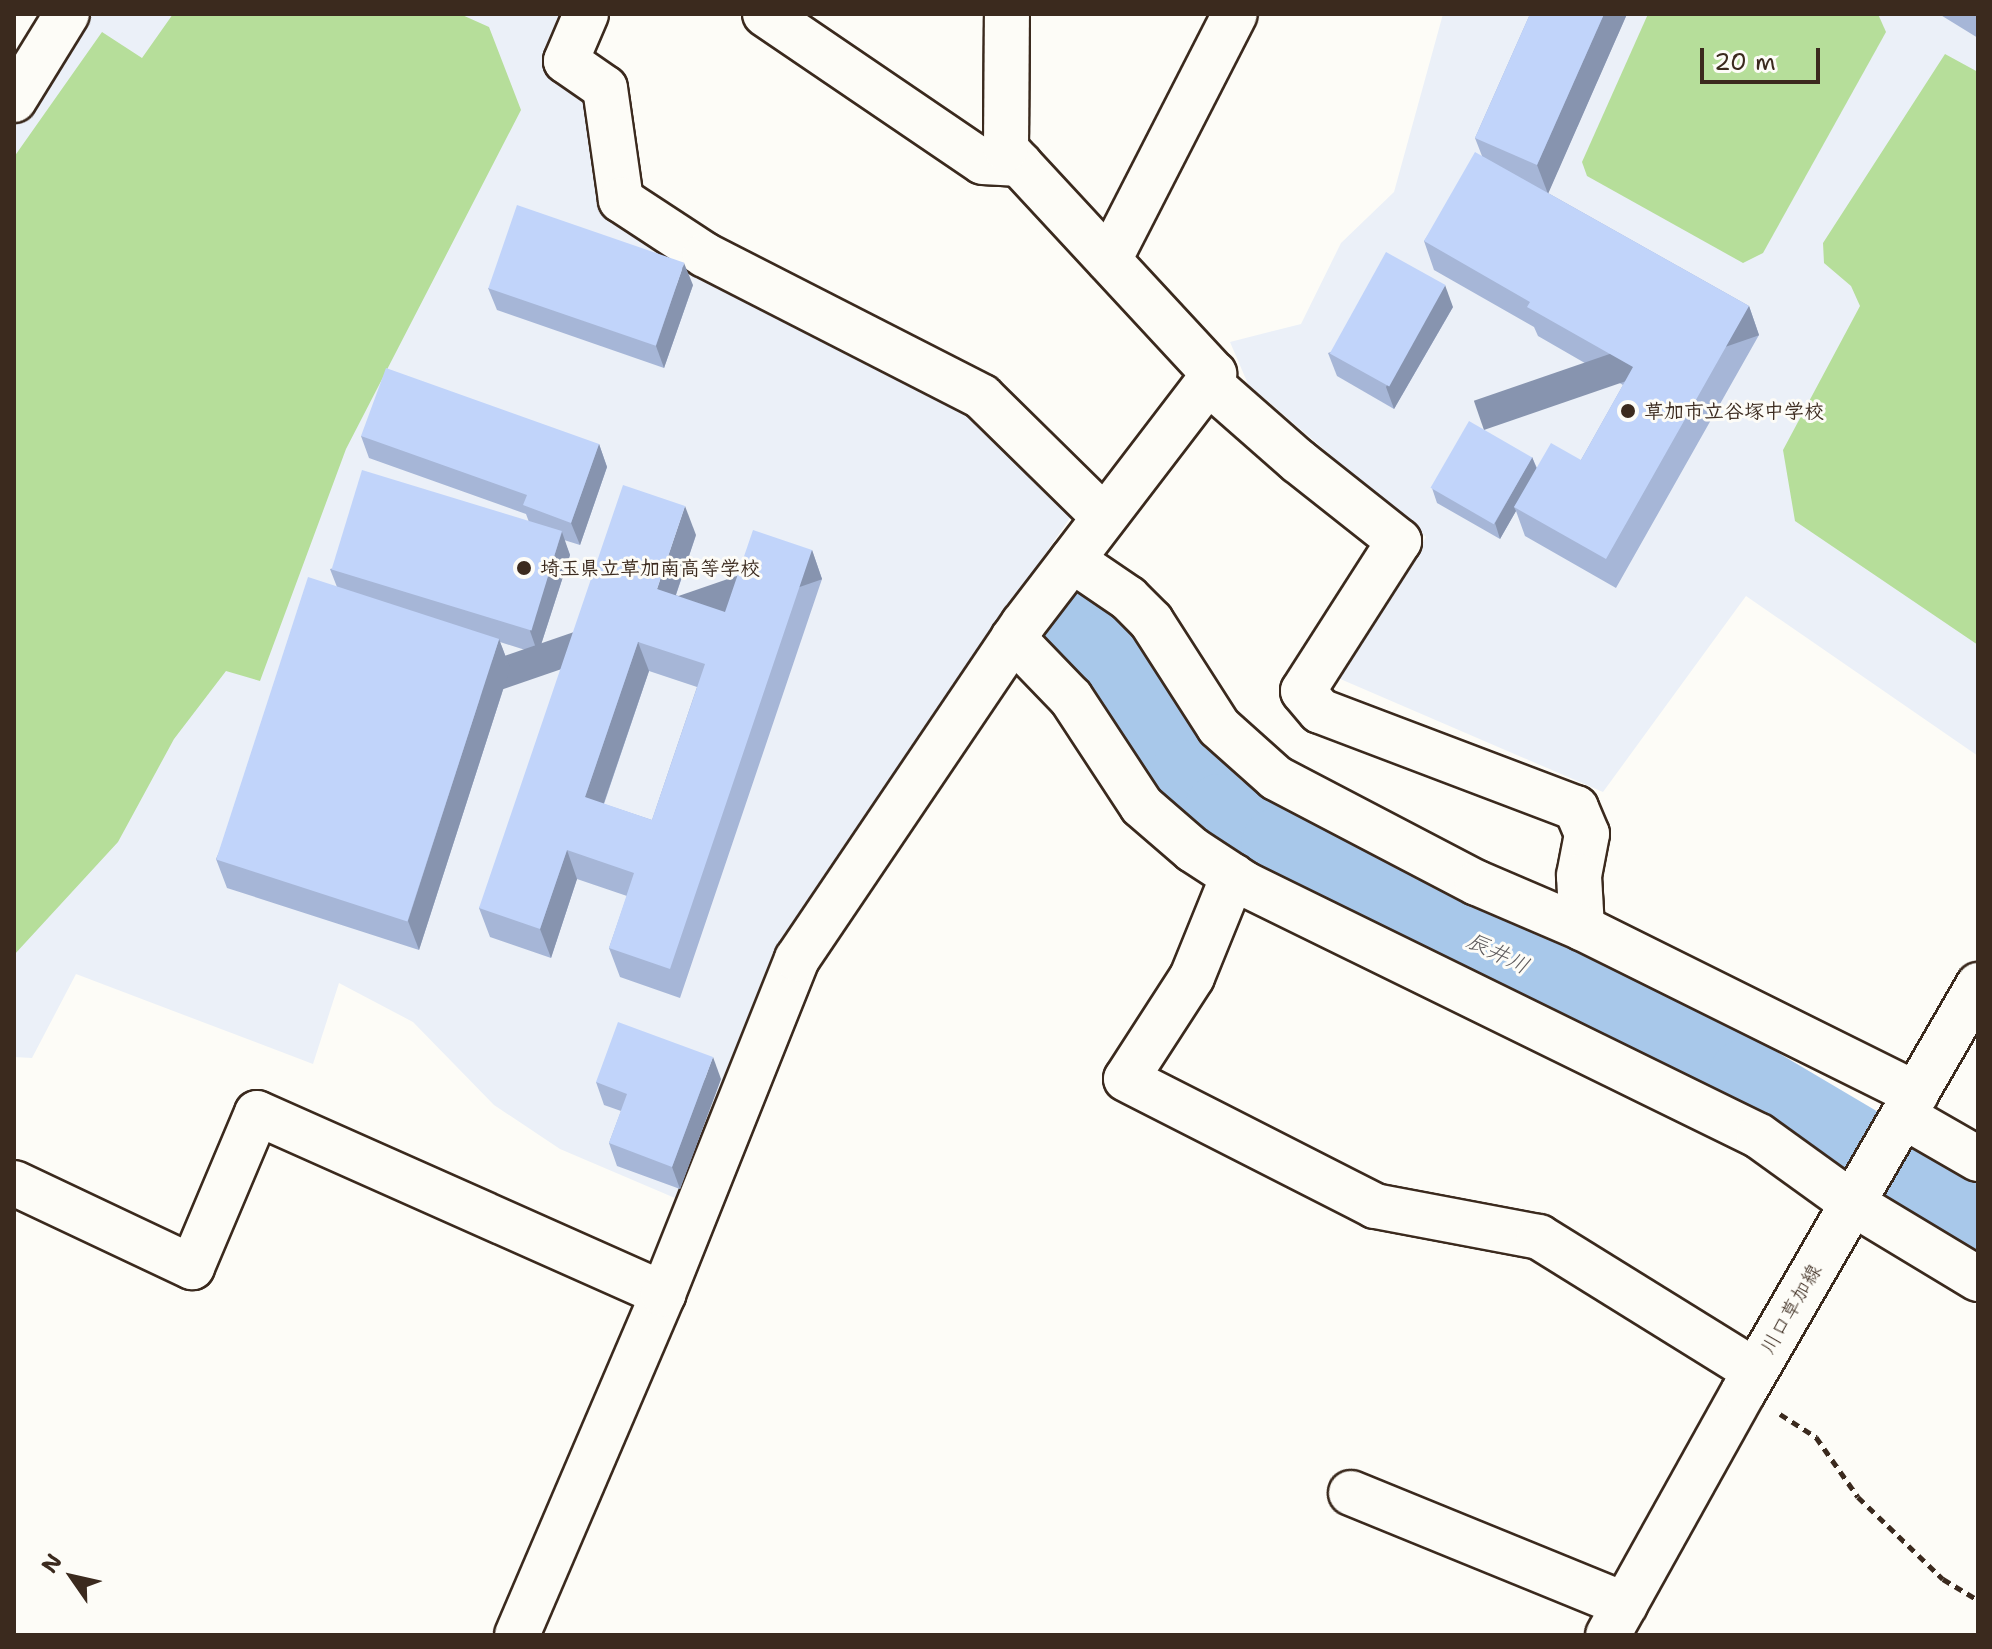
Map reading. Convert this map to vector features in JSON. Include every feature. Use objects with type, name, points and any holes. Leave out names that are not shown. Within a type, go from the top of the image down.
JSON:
[{"type":"street","points":[[14,100],[67,14]]},
{"type":"street","points":[[586,14],[566,61],[605,88],[621,200],[705,255],[982,397],[1104,517]]},
{"type":"street","points":[[765,14],[983,162],[1020,164]]},
{"type":"street","points":[[517,1635],[663,1294],[797,959],[1013,638],[1214,374],[1006,149],[1007,14]]},
{"type":"street","points":[[1109,260],[1235,14]]},
{"type":"street","points":[[1208,382],[1298,461],[1399,541],[1303,691],[1320,711],[1576,808],[1587,834],[1579,876],[1582,928]]},
{"type":"street","points":[[1072,560],[1128,598],[1151,621],[1219,727],[1276,778],[1477,883],[1582,928],[1911,1106],[1978,1159]]},
{"type":"street","points":[[1013,638],[1071,698],[1142,806],[1193,850],[1233,876],[1759,1136],[1852,1203],[1978,1279]]},
{"type":"street","points":[[1233,876],[1192,977],[1126,1079],[1375,1206],[1539,1237],[1749,1381]]},
{"type":"street","name":"川口草加線","points":[[1617,1620],[1749,1381],[1911,1106],[1978,985]]},
{"type":"street","points":[[14,1183],[192,1267],[257,1113],[663,1294]]},
{"type":"street","points":[[1351,1493],[1617,1620]]},
{"type":"path","points":[[1749,1381],[1816,1437],[1858,1497],[1943,1579],[1978,1600]]},
{"type":"shaded area","name":"埼玉県立草加南高等学校","points":[[89,14],[570,14],[547,74],[583,96],[600,210],[695,274],[974,418],[1072,515],[813,891],[740,1041],[682,1201],[560,1149],[494,1105],[413,1022],[339,983],[313,1064],[76,974],[32,1058],[14,1057],[14,119]]},
{"type":"shaded area","name":"草加市立谷塚中学校","points":[[1443,14],[1978,14],[1978,756],[1746,596],[1603,792],[1338,678],[1426,537],[1248,384],[1230,342],[1301,324],[1341,243],[1394,192]]},
{"type":"green space","points":[[173,14],[460,14],[489,27],[521,110],[346,449],[260,681],[226,671],[174,739],[118,842],[14,955],[14,157],[102,32],[142,58]]},
{"type":"green space","points":[[1648,14],[1878,14],[1886,32],[1763,253],[1743,263],[1587,176],[1582,162]]},
{"type":"green space","points":[[1945,54],[1978,72],[1978,645],[1795,521],[1783,450],[1860,306],[1851,286],[1824,263],[1823,243]]},
{"type":"building","points":[[1530,14],[1604,14],[1537,165],[1475,138]]},
{"type":"building","points":[[1475,152],[1749,306],[1606,559],[1514,507],[1551,443],[1581,460],[1633,367],[1527,307],[1530,302],[1424,241]]},
{"type":"building","points":[[517,205],[684,263],[656,346],[488,288]]},
{"type":"building","points":[[1386,252],[1445,285],[1389,386],[1330,353]]},
{"type":"building","points":[[386,368],[599,444],[571,523],[523,505],[527,495],[361,436]]},
{"type":"building","points":[[1469,421],[1532,458],[1494,524],[1430,488]]},
{"type":"building","points":[[362,470],[562,531],[531,631],[332,569]]},
{"type":"building","points":[[623,485],[685,506],[657,589],[725,612],[753,530],[812,550],[670,969],[609,948],[634,873],[567,850],[540,929],[479,908]],"holes":[[[638,642],[705,664],[652,820],[585,797]]]},
{"type":"building","points":[[308,577],[499,639],[407,922],[216,859]]},
{"type":"building","points":[[618,1022],[713,1057],[672,1167],[609,1143],[627,1094],[596,1082]]},
{"type":"waterway","name":"辰井川","points":[[1079,626],[1103,650],[1185,776],[1220,810],[1277,844],[1745,1075],[1978,1213]]},
{"type":"place","name":"草加市立谷塚中学校","points":[[1628,411]]},
{"type":"place","name":"埼玉県立草加南高等学校","points":[[524,568]]}]
